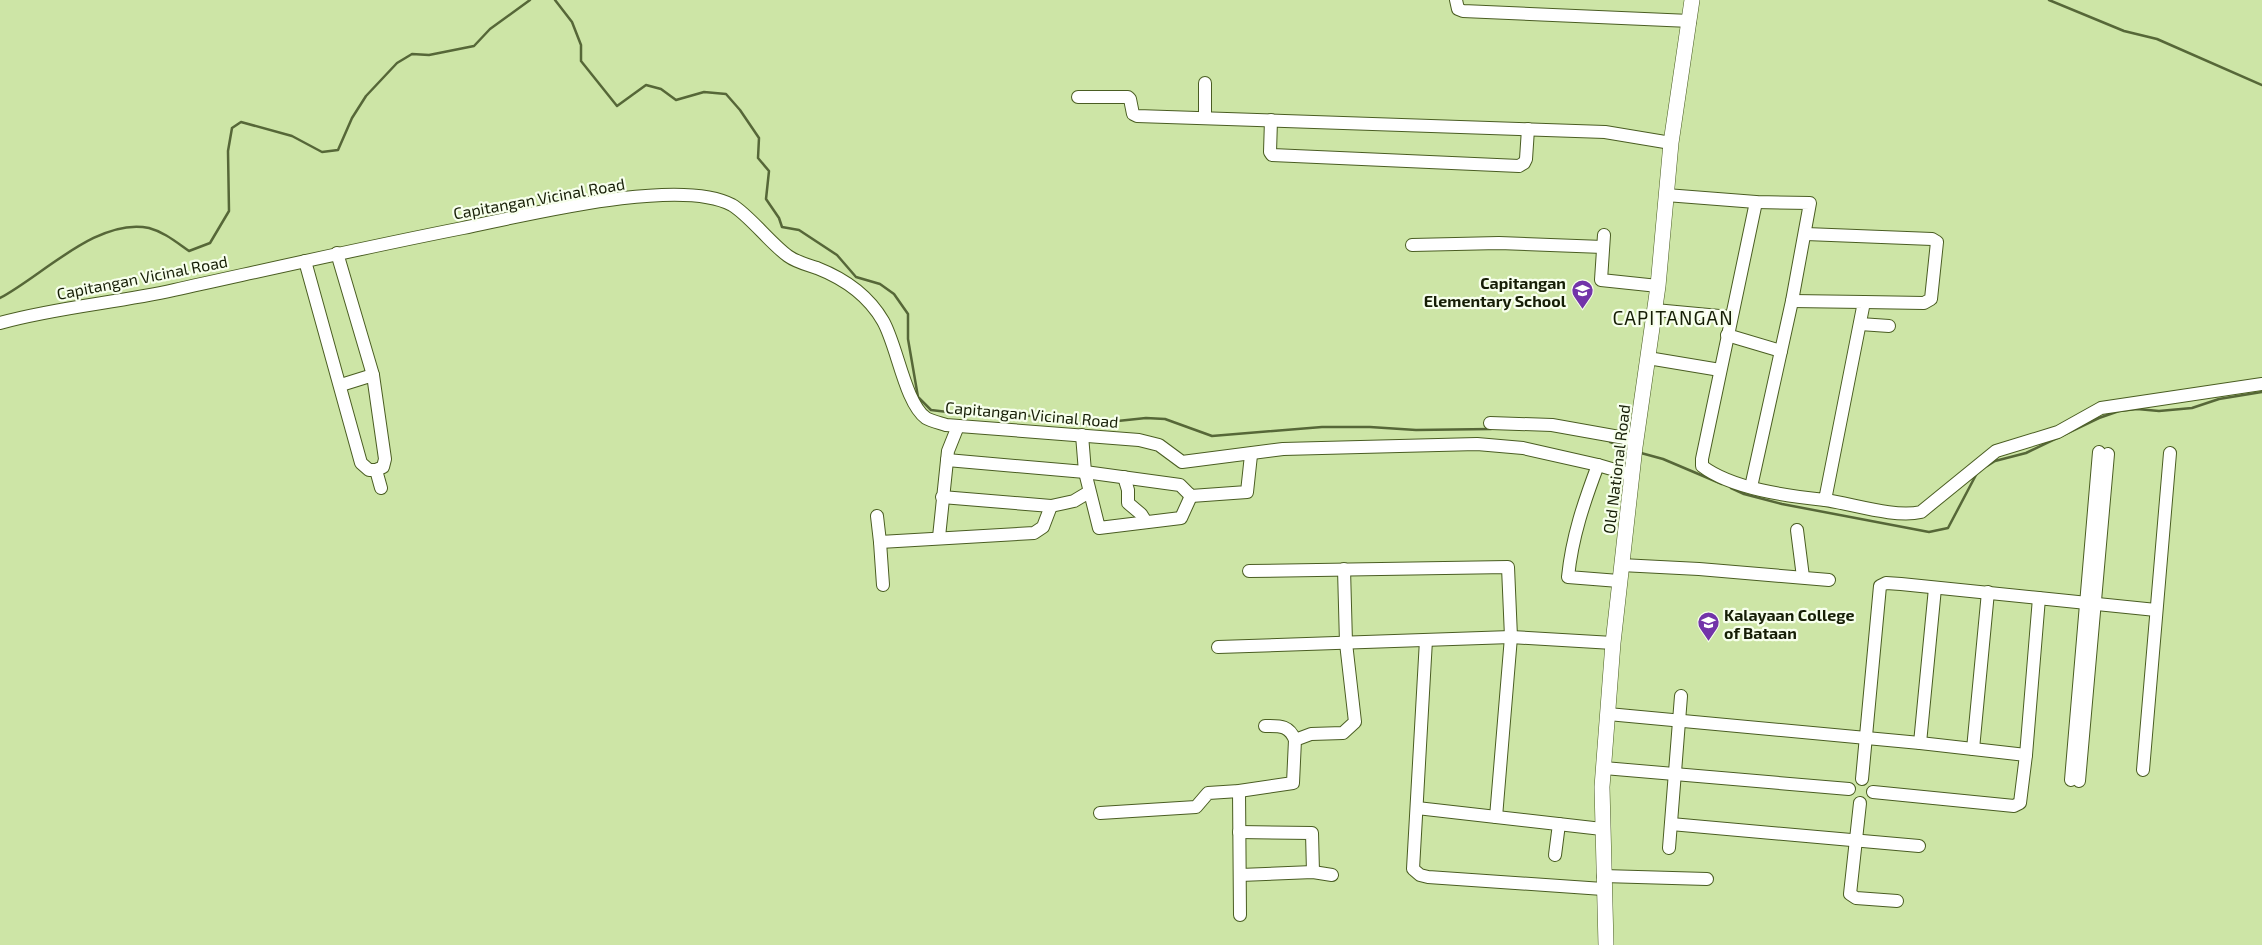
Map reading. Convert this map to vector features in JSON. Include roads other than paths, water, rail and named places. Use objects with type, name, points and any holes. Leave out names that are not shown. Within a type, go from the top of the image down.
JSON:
[{"type":"main road","name":"Old National Road","points":[[1606,945],[1602,829],[1604,768],[1613,643],[1635,449],[1658,286],[1671,143],[1692,0]]},
{"type":"street","points":[[1456,0],[1458,9],[1463,11],[1690,21]]},
{"type":"street","points":[[1205,83],[1205,118]]},
{"type":"street","points":[[1078,97],[1128,97],[1133,114],[1137,116],[1605,132],[1671,143]]},
{"type":"street","points":[[1270,120],[1270,152],[1278,156],[1519,166],[1526,159],[1528,129]]},
{"type":"street","name":"Capitangan Vicinal Road","points":[[0,323],[33,315],[171,291],[337,253],[581,204],[627,198],[674,195],[712,198],[733,206],[790,258],[836,275],[863,294],[883,320],[896,347],[916,407],[927,418],[946,425],[1139,440],[1159,445],[1182,462],[1252,455],[1283,449],[1477,444],[1523,448],[1598,465],[1632,475]]},
{"type":"street","points":[[1666,195],[1756,202],[1810,203],[1806,234],[1751,487]]},
{"type":"street","points":[[1756,202],[1730,317],[1702,458],[1702,466],[1714,474],[1777,495],[1825,500],[1890,513],[1907,514],[1921,512],[1996,451],[2058,432],[2101,408],[2262,384]]},
{"type":"street","points":[[1792,301],[1924,303],[1931,299],[1937,242],[1932,239],[1806,234]]},
{"type":"street","points":[[1412,245],[1604,241],[1601,280],[1658,286]]},
{"type":"street","points":[[305,260],[341,385],[361,464],[369,470],[376,470],[383,467],[384,459],[373,375],[337,253]]},
{"type":"street","points":[[1825,500],[1864,302]]},
{"type":"street","points":[[1655,310],[1730,317]]},
{"type":"street","points":[[1860,324],[1889,326]]},
{"type":"street","points":[[1727,336],[1781,351]]},
{"type":"street","points":[[1648,358],[1720,370]]},
{"type":"street","points":[[341,385],[373,375]]},
{"type":"street","points":[[1490,423],[1552,425],[1635,449]]},
{"type":"street","points":[[939,537],[948,451],[958,426]]},
{"type":"street","points":[[1082,435],[1085,472],[1099,528],[1181,518],[1191,496]]},
{"type":"street","points":[[2075,781],[2103,453]]},
{"type":"street","points":[[2143,770],[2170,453]]},
{"type":"street","points":[[947,460],[1085,472],[1180,485],[1191,496],[1247,492],[1252,455]]},
{"type":"street","points":[[1598,465],[1582,506],[1571,544],[1568,577],[1619,581]]},
{"type":"street","points":[[376,470],[381,488]]},
{"type":"street","points":[[1124,477],[1128,490],[1128,503],[1141,514],[1146,522]]},
{"type":"street","points":[[942,497],[1050,506],[1074,501],[1089,492]]},
{"type":"street","points":[[880,542],[939,537],[1034,533],[1043,527],[1050,506]]},
{"type":"street","points":[[877,516],[883,585]]},
{"type":"street","points":[[1798,530],[1803,577]]},
{"type":"street","points":[[1621,565],[1829,580]]},
{"type":"street","points":[[1249,571],[1508,567],[1511,637],[1496,817]]},
{"type":"street","points":[[1295,740],[1311,734],[1343,733],[1355,722],[1346,643],[1344,569]]},
{"type":"street","points":[[1862,779],[1880,586],[1886,583],[2156,610]]},
{"type":"street","points":[[1920,743],[1935,588]]},
{"type":"street","points":[[1973,749],[1988,592]]},
{"type":"street","points":[[1873,792],[2014,806],[2020,803],[2026,755],[2039,598]]},
{"type":"street","points":[[1218,647],[1511,637],[1613,643]]},
{"type":"street","points":[[1426,640],[1413,869],[1420,875],[1603,882],[1707,879]]},
{"type":"street","points":[[1669,848],[1681,696]]},
{"type":"street","points":[[1608,714],[1920,743],[2026,755]]},
{"type":"street","points":[[1100,813],[1196,807],[1208,793],[1239,791],[1293,783],[1295,740],[1292,730],[1286,727],[1265,726]]},
{"type":"street","points":[[1604,768],[1849,789]]},
{"type":"street","points":[[1862,779],[1869,782],[1873,792],[1870,799],[1860,803],[1851,797],[1849,789],[1852,783],[1862,779]]},
{"type":"street","points":[[1239,791],[1240,915]]},
{"type":"street","points":[[1860,803],[1850,894],[1856,898],[1897,901]]},
{"type":"street","points":[[1417,808],[1602,829]]},
{"type":"street","points":[[1555,855],[1559,824]]},
{"type":"street","points":[[1671,824],[1919,846]]},
{"type":"street","points":[[1240,832],[1312,834],[1313,872]]},
{"type":"street","points":[[1240,875],[1313,872],[1332,875]]},
{"type":"waterway","points":[[0,298],[71,251],[110,231],[130,227],[149,228],[165,235],[189,251],[210,243],[229,211],[228,151],[232,128],[241,122],[292,136],[322,152],[338,150],[352,118],[366,96],[397,63],[412,54],[429,55],[474,46],[490,29],[530,0]]},
{"type":"waterway","points":[[555,0],[572,22],[581,45],[581,61],[617,106],[646,85],[661,89],[676,100],[704,92],[726,94],[740,110],[759,138],[758,158],[769,171],[766,199],[779,218],[782,227],[799,230],[837,255],[856,277],[880,284],[894,294],[908,314],[908,339],[918,397],[931,410],[981,416],[1003,414],[1032,416],[1068,424],[1089,424],[1146,418],[1165,419],[1212,436],[1322,427],[1370,427],[1416,430],[1491,429]]},
{"type":"waterway","points":[[2049,0],[2124,31],[2157,39],[2262,85]]},
{"type":"waterway","points":[[1987,466],[1995,461],[2026,453],[2099,418],[2119,411],[2137,409],[2159,411],[2192,408],[2219,399],[2262,392]]},
{"type":"waterway","points":[[1610,442],[1631,449]]},
{"type":"waterway","points":[[1641,453],[1663,459],[1722,484]]},
{"type":"waterway","points":[[1731,488],[1744,494],[1782,504],[1929,532],[1948,528],[1977,473]]},
{"type":"place","name":"Capitangan Elementary School","points":[[1582,310]]},
{"type":"place","name":"Kalayaan College of Bataan","points":[[1708,642]]},
{"type":"district","name":"CAPITANGAN","points":[[1673,317]]}]
